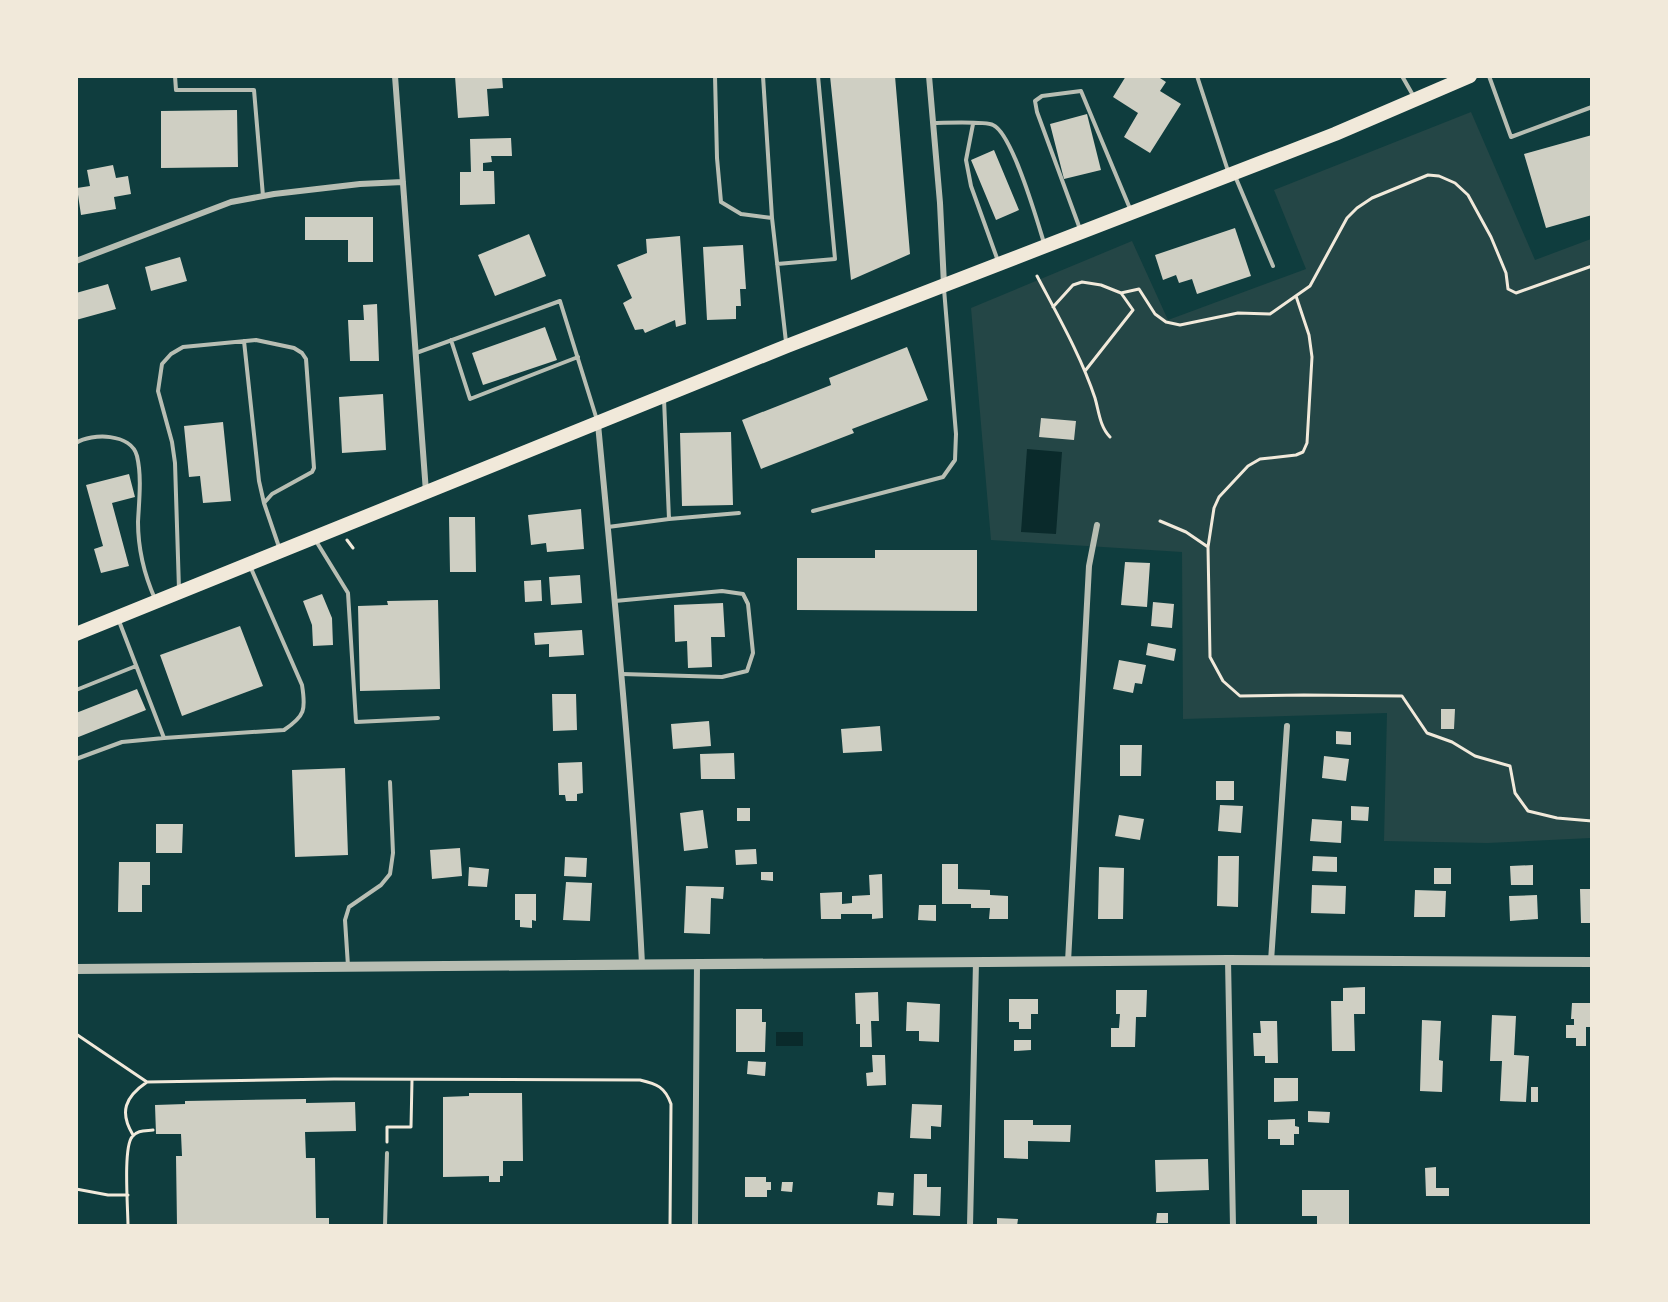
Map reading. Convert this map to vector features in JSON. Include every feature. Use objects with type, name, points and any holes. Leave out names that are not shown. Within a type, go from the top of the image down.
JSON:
[{"type":"main road","points":[[76,634],[426,493],[472,472],[1415,100],[1470,76]]},
{"type":"street","points":[[395,76],[426,493]]},
{"type":"street","points":[[929,76],[940,203],[944,286]]},
{"type":"street","points":[[76,261],[231,202],[360,184],[403,182]]},
{"type":"street","points":[[598,423],[622,674],[642,964]]},
{"type":"street","points":[[1068,962],[1089,566],[1097,525]]},
{"type":"street","points":[[1271,961],[1287,726]]},
{"type":"street","points":[[1228,960],[1233,1226]]},
{"type":"street","points":[[76,969],[1228,960],[1592,962]]},
{"type":"street","points":[[970,1226],[976,962]]},
{"type":"street","points":[[695,1226],[697,964]]},
{"type":"lane","points":[[175,76],[176,90],[254,90],[263,196]]},
{"type":"lane","points":[[715,76],[717,158],[721,202],[741,214],[772,218]]},
{"type":"lane","points":[[763,76],[772,218],[787,346]]},
{"type":"lane","points":[[777,264],[835,259],[818,76]]},
{"type":"lane","points":[[1197,76],[1231,173],[1273,266]]},
{"type":"lane","points":[[1402,76],[1415,100]]},
{"type":"lane","points":[[1489,76],[1511,137],[1592,107]]},
{"type":"lane","points":[[1081,231],[1036,112],[1035,101],[1042,96],[1081,91],[1131,212]]},
{"type":"lane","points":[[933,123],[985,122],[996,126],[1008,142],[1045,246]]},
{"type":"lane","points":[[973,124],[966,160],[971,186],[999,265]]},
{"type":"lane","points":[[813,511],[943,477],[955,460],[956,434],[944,286]]},
{"type":"lane","points":[[415,353],[560,301],[598,423]]},
{"type":"lane","points":[[451,340],[470,399],[578,357]]},
{"type":"lane","points":[[180,593],[175,463],[172,442],[158,391],[162,364],[171,354],[183,347],[244,341],[271,342],[294,348],[306,359],[314,468],[312,472],[272,494],[264,503]]},
{"type":"lane","points":[[244,341],[259,481],[280,551]]},
{"type":"lane","points":[[664,397],[669,519]]},
{"type":"lane","points":[[76,443],[85,438],[115,437],[129,444],[136,455],[140,490],[140,548],[144,574],[156,602]]},
{"type":"lane","points":[[608,527],[739,513]]},
{"type":"lane","points":[[314,538],[348,593],[356,722],[438,718]]},
{"type":"lane","points":[[76,759],[122,742],[284,730],[297,722],[305,706],[302,685],[249,564]]},
{"type":"lane","points":[[615,601],[722,591],[743,594],[748,604],[753,653],[747,671],[722,677],[622,674]]},
{"type":"lane","points":[[118,618],[164,738]]},
{"type":"lane","points":[[76,690],[136,666]]},
{"type":"lane","points":[[348,967],[345,920],[349,907],[381,885],[390,874],[393,853],[390,782]]},
{"type":"lane","points":[[386,1226],[387,1153]]},
{"type":"path","points":[[1120,293],[1139,289],[1155,314],[1166,322],[1180,325],[1238,313],[1270,314],[1310,286],[1347,218],[1357,208],[1372,198],[1428,175],[1439,176],[1455,183],[1468,195],[1491,237],[1506,273],[1508,289],[1516,293],[1592,266]]},
{"type":"path","points":[[1037,276],[1085,371],[1100,412],[1103,430],[1110,437]]},
{"type":"path","points":[[1053,307],[1073,285],[1082,282],[1101,285],[1120,293],[1133,310],[1085,371]]},
{"type":"path","points":[[1296,296],[1309,335],[1312,357],[1307,443],[1303,452],[1296,455],[1260,459],[1248,466],[1219,497],[1214,508],[1208,547],[1210,657],[1223,681],[1240,696],[1304,694],[1402,696],[1427,733],[1452,742],[1475,756],[1510,766],[1515,793],[1528,811],[1557,818],[1592,821]]},
{"type":"path","points":[[1160,521],[1186,532],[1208,547]]},
{"type":"path","points":[[76,1034],[147,1082],[640,1080],[659,1084],[671,1104],[670,1226]]},
{"type":"path","points":[[387,1153],[387,1127],[411,1127],[412,1080]]},
{"type":"path","points":[[133,1135],[124,1110],[131,1097],[147,1082]]},
{"type":"path","points":[[128,1226],[127,1154],[129,1142],[133,1135],[139,1132],[153,1130]]},
{"type":"path","points":[[76,1189],[108,1195],[128,1195]]},
{"type":"shaded area","points":[[1471,112],[1535,260],[1591,239],[1591,838],[1487,843],[1384,841],[1387,713],[1183,719],[1182,552],[991,540],[971,308],[1132,241],[1168,320],[1306,269],[1274,190]]},
{"type":"shaded area","points":[[1027,449],[1062,452],[1056,534],[1021,532]]},
{"type":"shaded area","points":[[776,1032],[803,1032],[803,1046],[776,1046]]},
{"type":"building","points":[[455,76],[502,76],[503,88],[487,89],[489,116],[458,118]]},
{"type":"building","points":[[830,76],[895,76],[910,254],[851,280]]},
{"type":"building","points":[[1126,76],[1157,76],[1166,82],[1160,91],[1181,104],[1150,153],[1124,137],[1138,113],[1113,97]]},
{"type":"building","points":[[237,110],[238,167],[161,168],[161,111]]},
{"type":"building","points":[[1087,114],[1101,170],[1064,179],[1050,124]]},
{"type":"building","points":[[1592,135],[1592,215],[1546,228],[1524,154]]},
{"type":"building","points":[[511,138],[512,156],[491,156],[492,162],[483,163],[483,171],[494,171],[495,204],[460,205],[460,172],[471,172],[470,139]]},
{"type":"building","points":[[994,150],[1019,210],[996,220],[971,160]]},
{"type":"building","points":[[113,165],[116,178],[128,176],[131,194],[114,197],[116,209],[81,215],[77,188],[90,186],[87,170]]},
{"type":"building","points":[[305,217],[373,217],[373,262],[348,262],[348,240],[305,240]]},
{"type":"building","points":[[1235,228],[1251,276],[1197,294],[1192,279],[1179,283],[1176,275],[1163,280],[1155,255]]},
{"type":"building","points":[[529,234],[546,276],[495,296],[478,255]]},
{"type":"building","points":[[680,236],[686,324],[676,327],[675,320],[645,333],[643,329],[635,330],[623,303],[632,298],[617,265],[647,253],[646,239]]},
{"type":"building","points":[[743,245],[746,289],[740,289],[741,306],[736,306],[736,319],[707,320],[703,247]]},
{"type":"building","points":[[180,257],[187,281],[151,291],[145,267]]},
{"type":"building","points":[[108,284],[116,309],[76,320],[76,293]]},
{"type":"building","points":[[377,304],[379,361],[350,361],[348,320],[364,320],[363,305]]},
{"type":"building","points":[[545,327],[557,360],[483,385],[472,353]]},
{"type":"building","points":[[907,347],[928,400],[852,429],[854,433],[761,469],[742,420],[831,385],[829,378]]},
{"type":"building","points":[[383,394],[386,450],[342,453],[339,397]]},
{"type":"building","points":[[1041,418],[1076,421],[1074,440],[1039,437]]},
{"type":"building","points":[[223,422],[231,501],[203,503],[200,476],[189,477],[184,426]]},
{"type":"building","points":[[731,432],[733,505],[682,506],[680,433]]},
{"type":"building","points":[[129,474],[135,497],[112,503],[129,566],[101,573],[94,549],[103,546],[86,485]]},
{"type":"building","points":[[581,509],[584,549],[547,552],[546,543],[531,545],[528,515]]},
{"type":"building","points":[[449,517],[475,517],[476,572],[450,572]]},
{"type":"building","points":[[875,550],[977,550],[977,611],[797,610],[797,558],[875,558]]},
{"type":"building","points":[[1125,562],[1150,563],[1147,607],[1121,605]]},
{"type":"building","points":[[580,575],[582,603],[551,605],[549,577]]},
{"type":"building","points":[[541,580],[542,601],[525,602],[524,581]]},
{"type":"building","points":[[322,594],[332,618],[333,645],[313,646],[312,625],[303,601]]},
{"type":"building","points":[[438,600],[440,689],[360,691],[358,606],[388,605],[387,601]]},
{"type":"building","points":[[1153,602],[1174,604],[1172,628],[1151,626]]},
{"type":"building","points":[[723,603],[725,637],[711,637],[712,667],[688,668],[687,641],[675,642],[674,605]]},
{"type":"building","points":[[240,626],[263,686],[182,716],[160,655]]},
{"type":"building","points":[[582,630],[584,655],[549,657],[549,644],[535,645],[534,633]]},
{"type":"building","points":[[1148,643],[1176,649],[1174,661],[1146,655]]},
{"type":"building","points":[[1119,660],[1146,665],[1142,684],[1135,683],[1133,693],[1113,689]]},
{"type":"building","points":[[137,689],[146,710],[76,738],[76,713]]},
{"type":"building","points":[[552,694],[576,694],[577,730],[553,731]]},
{"type":"building","points":[[1441,709],[1455,709],[1454,729],[1441,729]]},
{"type":"building","points":[[709,721],[711,746],[673,749],[671,724]]},
{"type":"building","points":[[880,726],[882,751],[843,753],[841,729]]},
{"type":"building","points":[[1336,731],[1351,732],[1351,745],[1336,744]]},
{"type":"building","points":[[1120,745],[1142,745],[1141,776],[1120,776]]},
{"type":"building","points":[[734,753],[735,779],[701,779],[700,754]]},
{"type":"building","points":[[1324,756],[1349,759],[1346,781],[1322,778]]},
{"type":"building","points":[[582,762],[583,793],[577,794],[577,801],[566,801],[565,795],[559,795],[558,763]]},
{"type":"building","points":[[345,768],[348,855],[295,857],[292,770]]},
{"type":"building","points":[[1216,781],[1234,781],[1234,800],[1216,800]]},
{"type":"building","points":[[1220,805],[1243,806],[1241,833],[1218,831]]},
{"type":"building","points":[[1351,806],[1369,807],[1368,821],[1351,820]]},
{"type":"building","points":[[737,808],[750,808],[750,821],[737,821]]},
{"type":"building","points":[[703,810],[708,848],[684,851],[680,813]]},
{"type":"building","points":[[1119,815],[1144,819],[1140,840],[1115,836]]},
{"type":"building","points":[[1312,819],[1342,821],[1341,843],[1310,841]]},
{"type":"building","points":[[156,824],[183,824],[182,853],[156,853]]},
{"type":"building","points":[[460,848],[462,876],[432,879],[430,850]]},
{"type":"building","points":[[756,849],[757,864],[736,865],[735,850]]},
{"type":"building","points":[[1218,856],[1239,856],[1238,907],[1217,906]]},
{"type":"building","points":[[1313,856],[1337,857],[1337,872],[1312,871]]},
{"type":"building","points":[[565,857],[587,858],[586,877],[564,876]]},
{"type":"building","points":[[119,862],[150,862],[150,885],[142,885],[142,912],[118,912]]},
{"type":"building","points":[[942,864],[958,864],[958,889],[990,890],[990,895],[1008,896],[1008,919],[989,919],[990,908],[971,908],[971,904],[942,904]]},
{"type":"building","points":[[1533,865],[1533,885],[1511,885],[1510,866]]},
{"type":"building","points":[[469,867],[489,869],[487,887],[468,886]]},
{"type":"building","points":[[1099,867],[1124,868],[1123,919],[1098,919]]},
{"type":"building","points":[[1434,868],[1451,868],[1451,884],[1434,884]]},
{"type":"building","points":[[761,872],[773,872],[773,881],[761,880]]},
{"type":"building","points":[[882,874],[883,918],[872,919],[872,914],[841,914],[841,919],[821,919],[820,893],[842,892],[842,904],[852,903],[852,896],[870,895],[869,875]]},
{"type":"building","points":[[566,882],[592,883],[590,921],[563,920]]},
{"type":"building","points":[[1312,885],[1346,886],[1345,914],[1311,913]]},
{"type":"building","points":[[686,886],[724,887],[723,899],[711,898],[710,934],[684,933]]},
{"type":"building","points":[[1580,889],[1592,889],[1592,923],[1581,923]]},
{"type":"building","points":[[1415,890],[1446,891],[1445,917],[1414,917]]},
{"type":"building","points":[[515,894],[536,894],[536,921],[532,920],[532,928],[520,927],[520,920],[515,920]]},
{"type":"building","points":[[1537,895],[1538,919],[1510,921],[1509,896]]},
{"type":"building","points":[[919,905],[936,905],[936,921],[918,920]]},
{"type":"building","points":[[1365,987],[1365,1014],[1354,1014],[1355,1051],[1332,1051],[1331,1001],[1343,1001],[1343,988]]},
{"type":"building","points":[[1116,990],[1147,990],[1146,1017],[1136,1017],[1135,1047],[1111,1047],[1111,1028],[1119,1028],[1120,1014],[1116,1014]]},
{"type":"building","points":[[878,992],[879,1021],[871,1021],[872,1047],[860,1047],[860,1024],[856,1024],[855,993]]},
{"type":"building","points":[[1009,999],[1038,999],[1038,1014],[1031,1014],[1031,1029],[1019,1029],[1019,1022],[1009,1022]]},
{"type":"building","points":[[907,1002],[940,1004],[939,1042],[919,1041],[919,1031],[906,1031]]},
{"type":"building","points":[[1572,1003],[1592,1003],[1592,1027],[1586,1027],[1586,1046],[1576,1046],[1576,1038],[1566,1038],[1566,1025],[1574,1025],[1574,1019],[1571,1019]]},
{"type":"building","points":[[736,1009],[762,1009],[762,1022],[766,1022],[765,1052],[736,1052]]},
{"type":"building","points":[[1492,1015],[1516,1016],[1514,1055],[1529,1056],[1526,1102],[1500,1101],[1502,1061],[1490,1061]]},
{"type":"building","points":[[1422,1020],[1441,1021],[1439,1060],[1443,1061],[1442,1092],[1420,1091]]},
{"type":"building","points":[[1260,1021],[1277,1021],[1278,1063],[1265,1063],[1265,1056],[1254,1056],[1253,1033],[1261,1033]]},
{"type":"building","points":[[1014,1040],[1031,1040],[1031,1050],[1014,1051]]},
{"type":"building","points":[[872,1055],[885,1055],[886,1085],[867,1086],[866,1073],[873,1072]]},
{"type":"building","points":[[748,1061],[766,1062],[765,1076],[747,1074]]},
{"type":"building","points":[[1274,1078],[1298,1078],[1298,1101],[1274,1102]]},
{"type":"building","points":[[1531,1087],[1538,1087],[1538,1102],[1531,1102]]},
{"type":"building","points":[[469,1093],[522,1093],[523,1161],[503,1161],[503,1176],[500,1176],[500,1182],[489,1182],[489,1176],[443,1177],[443,1097],[469,1096]]},
{"type":"building","points":[[306,1099],[306,1103],[355,1102],[356,1131],[305,1132],[306,1158],[315,1158],[316,1218],[329,1218],[329,1226],[177,1226],[176,1156],[182,1156],[181,1134],[156,1134],[155,1105],[185,1104],[185,1101]]},
{"type":"building","points":[[912,1104],[942,1105],[941,1127],[931,1126],[931,1139],[910,1138]]},
{"type":"building","points":[[1308,1111],[1330,1112],[1329,1123],[1308,1122]]},
{"type":"building","points":[[1295,1119],[1295,1126],[1299,1127],[1299,1134],[1294,1134],[1294,1145],[1280,1145],[1280,1139],[1268,1139],[1268,1120]]},
{"type":"building","points":[[1004,1120],[1033,1120],[1033,1125],[1071,1125],[1070,1142],[1028,1141],[1028,1159],[1004,1158]]},
{"type":"building","points":[[1208,1159],[1209,1190],[1156,1192],[1155,1160]]},
{"type":"building","points":[[1436,1167],[1436,1188],[1449,1188],[1449,1196],[1426,1196],[1425,1168]]},
{"type":"building","points":[[914,1174],[927,1174],[927,1187],[941,1187],[940,1216],[913,1215]]},
{"type":"building","points":[[745,1177],[766,1177],[766,1182],[771,1182],[771,1190],[767,1190],[767,1197],[745,1197]]},
{"type":"building","points":[[782,1182],[793,1182],[792,1192],[781,1191]]},
{"type":"building","points":[[1302,1190],[1349,1190],[1349,1226],[1317,1226],[1317,1216],[1302,1216]]},
{"type":"building","points":[[878,1192],[894,1193],[893,1206],[877,1205]]},
{"type":"building","points":[[1157,1213],[1168,1213],[1168,1223],[1156,1223]]},
{"type":"building","points":[[997,1218],[1018,1219],[1017,1226],[997,1226]]}]
